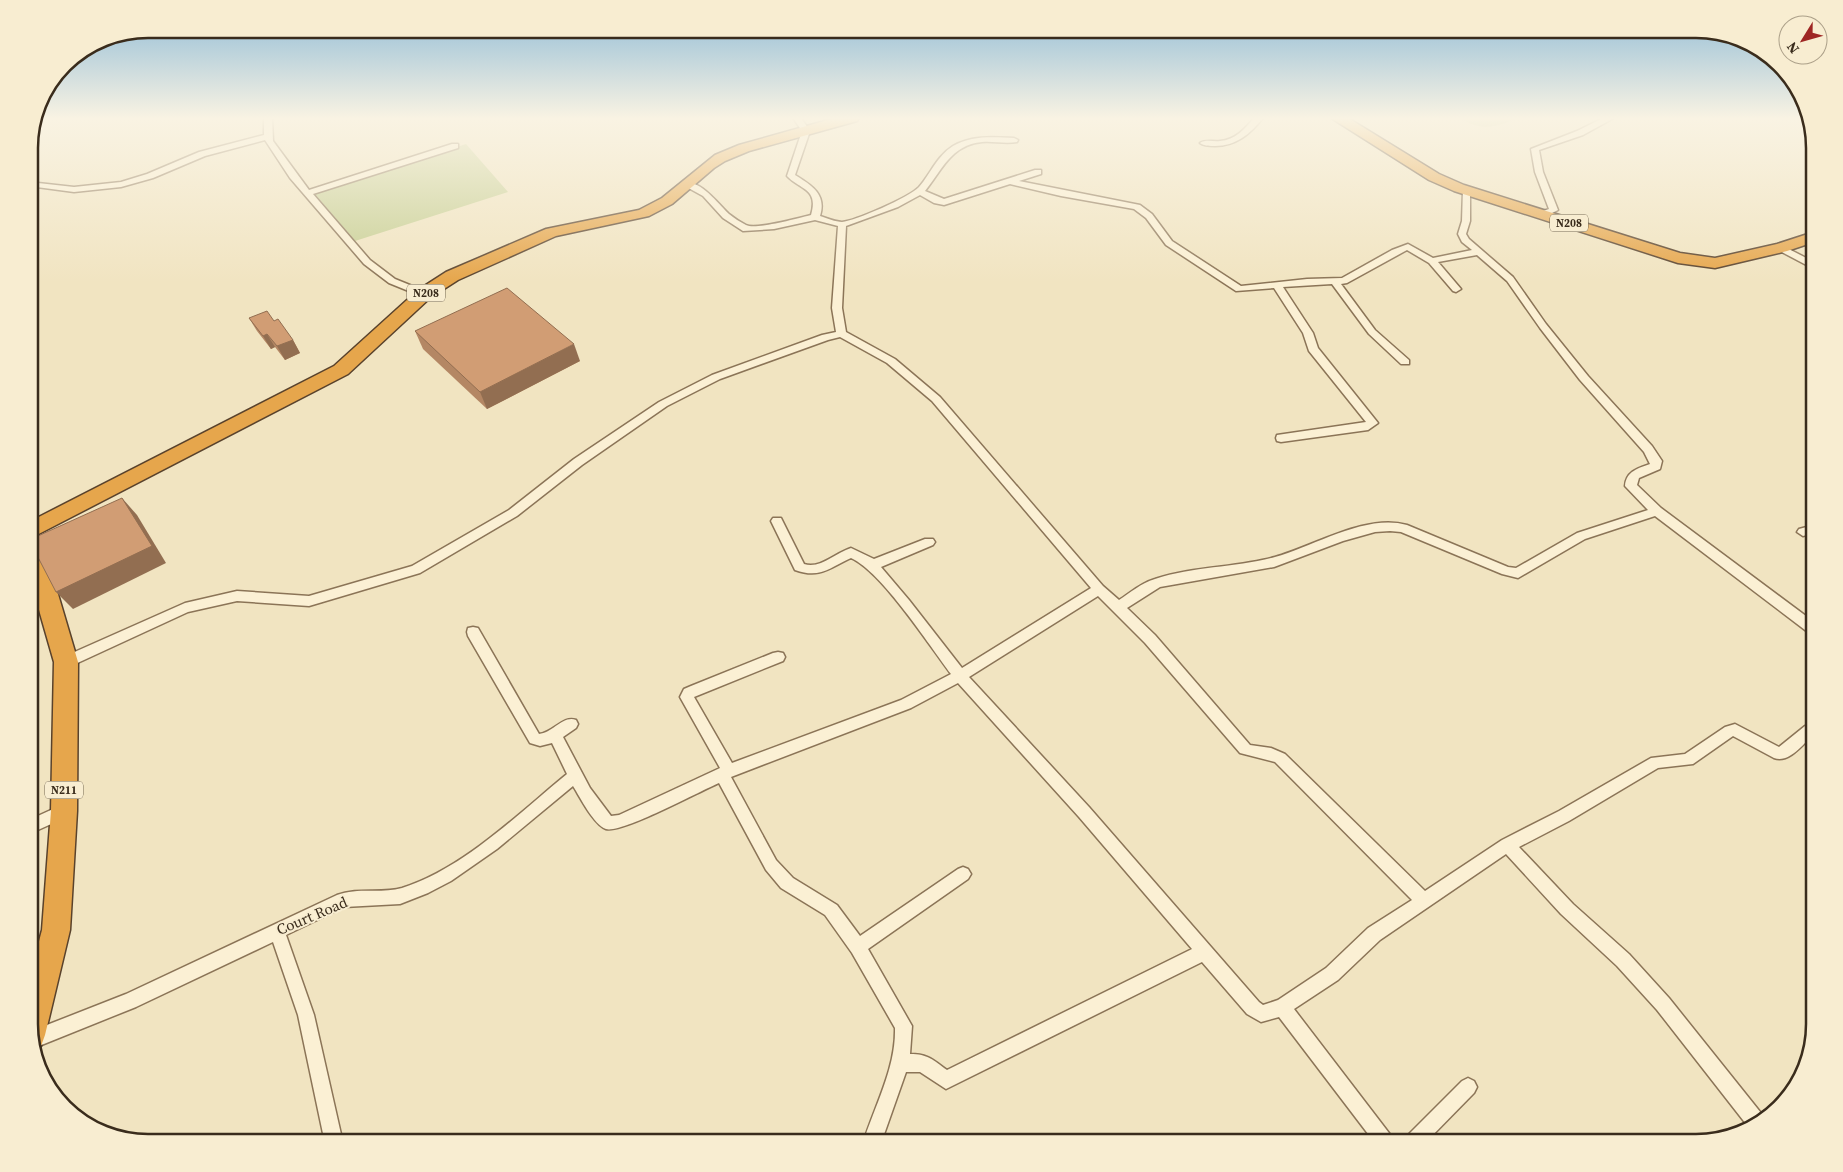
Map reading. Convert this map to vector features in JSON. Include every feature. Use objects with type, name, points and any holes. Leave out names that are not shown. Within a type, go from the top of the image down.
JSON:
[{"type":"highway","name":"N208","points":[[38,526],[340,370],[367,348],[424,294],[452,276],[552,232],[644,213],[667,201],[701,173]]},
{"type":"highway","name":"N208","points":[[1427,173],[1467,190],[1678,258],[1715,263],[1781,248],[1806,240]]},
{"type":"highway","name":"N211","points":[[38,570],[44,584],[66,662],[64,811],[56,930],[38,1003]]},
{"type":"street","points":[[38,186],[75,189],[121,184],[156,173]]},
{"type":"street","points":[[291,173],[367,262],[392,281],[424,294]]},
{"type":"street","points":[[308,193],[372,173]]},
{"type":"street","points":[[792,173],[791,176],[806,185],[817,197],[819,208],[815,217]]},
{"type":"street","points":[[687,185],[706,194],[726,216],[746,229],[774,226],[815,217],[842,225],[885,210],[920,192],[932,173]]},
{"type":"street","points":[[920,192],[937,201],[944,202],[1036,173]]},
{"type":"street","points":[[1539,173],[1554,210],[1542,214]]},
{"type":"street","points":[[1010,181],[1137,207],[1149,216],[1169,244],[1233,286],[1247,289],[1307,282],[1336,283],[1344,281],[1394,252],[1408,247],[1432,261],[1456,289]]},
{"type":"street","points":[[1467,190],[1466,221],[1462,234],[1477,252],[1510,279],[1543,326],[1584,378],[1648,449],[1656,461],[1656,466],[1632,476],[1630,480],[1631,486],[1657,511],[1806,623]]},
{"type":"street","points":[[841,334],[837,308],[842,225]]},
{"type":"street","points":[[1781,248],[1806,262]]},
{"type":"street","points":[[1432,261],[1477,252]]},
{"type":"street","points":[[1336,283],[1372,332],[1405,362]]},
{"type":"street","points":[[1277,285],[1308,333],[1313,349],[1373,423],[1281,438]]},
{"type":"street","points":[[66,662],[185,608],[237,596],[309,602],[416,570],[512,513],[578,462],[663,404],[716,377],[826,337],[841,334],[859,342],[891,361],[936,399],[1099,589],[1150,639],[1245,749],[1252,754],[1270,754],[1280,758],[1338,813],[1424,901]]},
{"type":"street","points":[[1118,607],[1155,584],[1200,572],[1274,562],[1336,539],[1390,526],[1403,528],[1506,571],[1518,572],[1581,536],[1657,511]]},
{"type":"street","points":[[777,521],[799,568],[806,571],[830,566],[851,554],[865,558],[874,566],[905,602],[960,676],[1084,812],[1204,952],[1257,1012],[1261,1014],[1282,1007],[1332,974],[1374,934],[1507,845],[1564,816],[1608,788],[1656,762],[1688,760],[1730,731],[1735,730],[1779,754],[1784,753],[1806,731]]},
{"type":"street","points":[[874,566],[929,542]]},
{"type":"street","points":[[555,735],[576,775],[602,817],[608,823],[620,822],[726,772],[906,704],[960,676],[1099,589]]},
{"type":"street","points":[[473,632],[535,739],[541,741],[572,724]]},
{"type":"street","points":[[778,657],[689,693],[687,697],[771,865],[788,883],[831,910],[858,947],[903,1026],[905,1036],[899,1063],[875,1134]]},
{"type":"street","name":"Court Road","points":[[39,1037],[130,1001],[343,900],[360,897],[399,896],[431,885],[484,851],[576,775]]},
{"type":"street","points":[[38,823],[64,811]]},
{"type":"street","points":[[1507,845],[1567,909],[1623,960],[1663,1004],[1753,1118]]},
{"type":"street","points":[[858,947],[901,918],[914,906],[963,874]]},
{"type":"street","points":[[277,931],[306,1015],[332,1134]]},
{"type":"street","points":[[899,1063],[923,1064],[946,1080],[1204,952]]},
{"type":"street","points":[[1282,1007],[1379,1134]]},
{"type":"street","points":[[1421,1134],[1468,1087]]},
{"type":"green space","points":[[377,173],[491,173],[508,192],[355,241],[314,193]]},
{"type":"building","points":[[507,288],[574,344],[480,392],[415,331]]},
{"type":"building","points":[[267,311],[274,321],[278,319],[293,340],[277,346],[267,334],[263,336],[249,318]]},
{"type":"building","points":[[122,498],[152,546],[56,592],[38,557],[38,536]]}]
